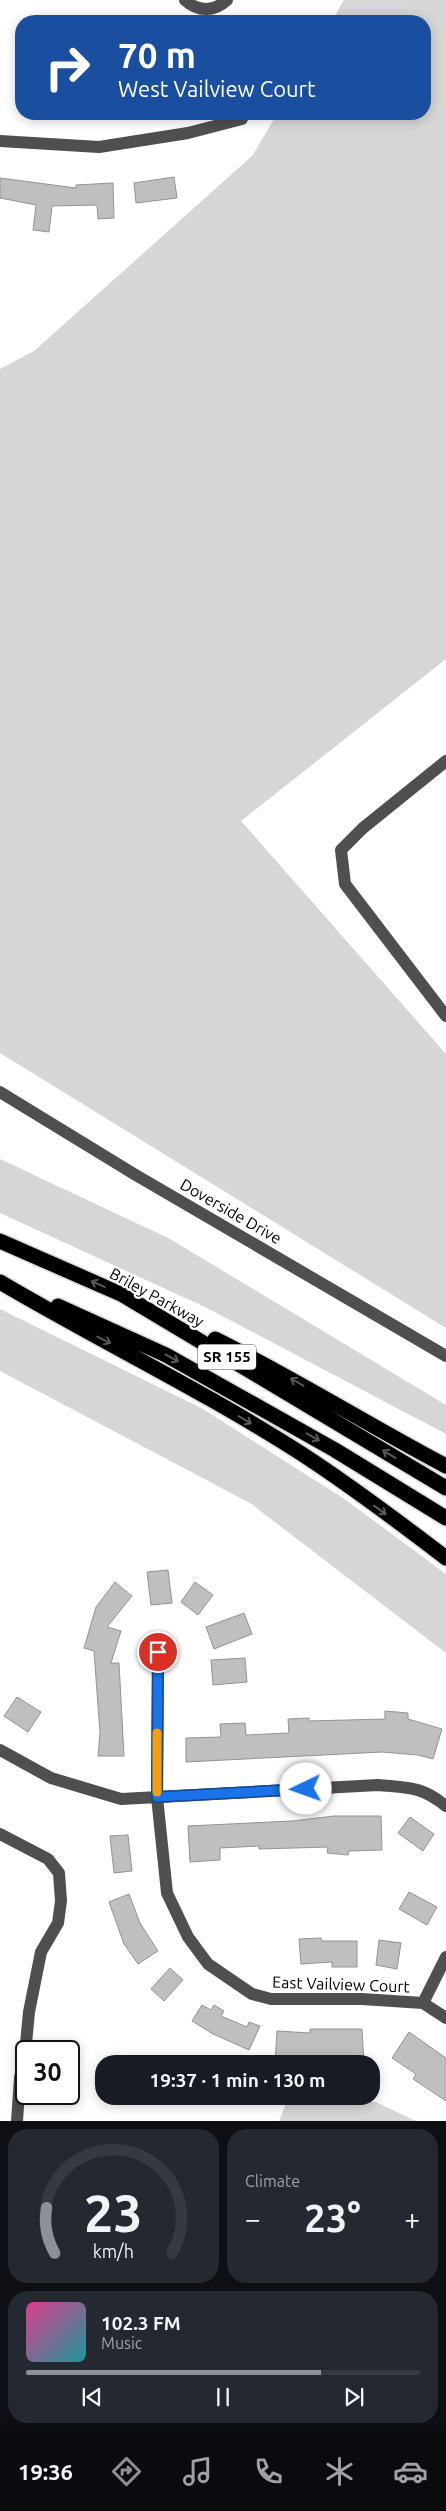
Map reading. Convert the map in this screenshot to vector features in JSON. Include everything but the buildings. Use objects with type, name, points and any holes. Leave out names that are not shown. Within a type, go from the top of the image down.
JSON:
[{"type":"highway","name":"Briley Parkway","points":[[0,1241],[123,1295],[446,1488]]},
{"type":"highway","points":[[0,1280],[61,1318],[144,1361],[302,1454],[446,1558]]},
{"type":"highway","name":"SR 155","points":[[0,1280],[166,1355],[335,1450],[446,1518]]},
{"type":"highway","points":[[123,1295],[264,1363],[379,1430],[446,1466]]},
{"type":"street","points":[[185,0],[194,7],[204,9],[213,8],[227,0]]},
{"type":"street","points":[[0,140],[99,147],[188,133],[238,120]]},
{"type":"street","points":[[446,761],[363,828],[341,850],[345,884],[446,1016]]},
{"type":"street","name":"Doverside Drive","points":[[0,1092],[134,1174],[446,1356]]},
{"type":"street","name":"East Vailview Court","points":[[158,1652],[157,1797],[167,1892],[188,1937],[208,1964],[252,1994],[271,2000],[362,1999],[423,2003],[446,2018]]},
{"type":"street","points":[[0,1750],[51,1778],[121,1799],[378,1785],[414,1788],[428,1792],[446,1806]]},
{"type":"street","points":[[0,1834],[48,1859],[59,1873],[61,1901],[58,1923],[41,1952],[29,2012],[25,2054],[20,2078],[18,2121]]},
{"type":"street","points":[[423,2003],[446,1956]]},
{"type":"shaded area","points":[[344,0],[446,0],[446,659],[241,821],[446,1054],[446,1328],[0,1053],[0,369],[34,351],[252,156],[273,120],[431,120],[431,15],[335,15]]},
{"type":"shaded area","points":[[0,1159],[170,1239],[446,1405],[446,1434],[207,1308],[0,1213]]},
{"type":"shaded area","points":[[0,1309],[203,1409],[343,1498],[446,1574],[446,1653],[250,1503],[0,1371]]},
{"type":"shaded area","points":[[380,2104],[416,2121],[279,2121],[285,2105]]},
{"type":"slow traffic","points":[[157,1733],[157,1792]]},
{"type":"route","points":[[158,1652],[157,1797],[306,1789]]}]
